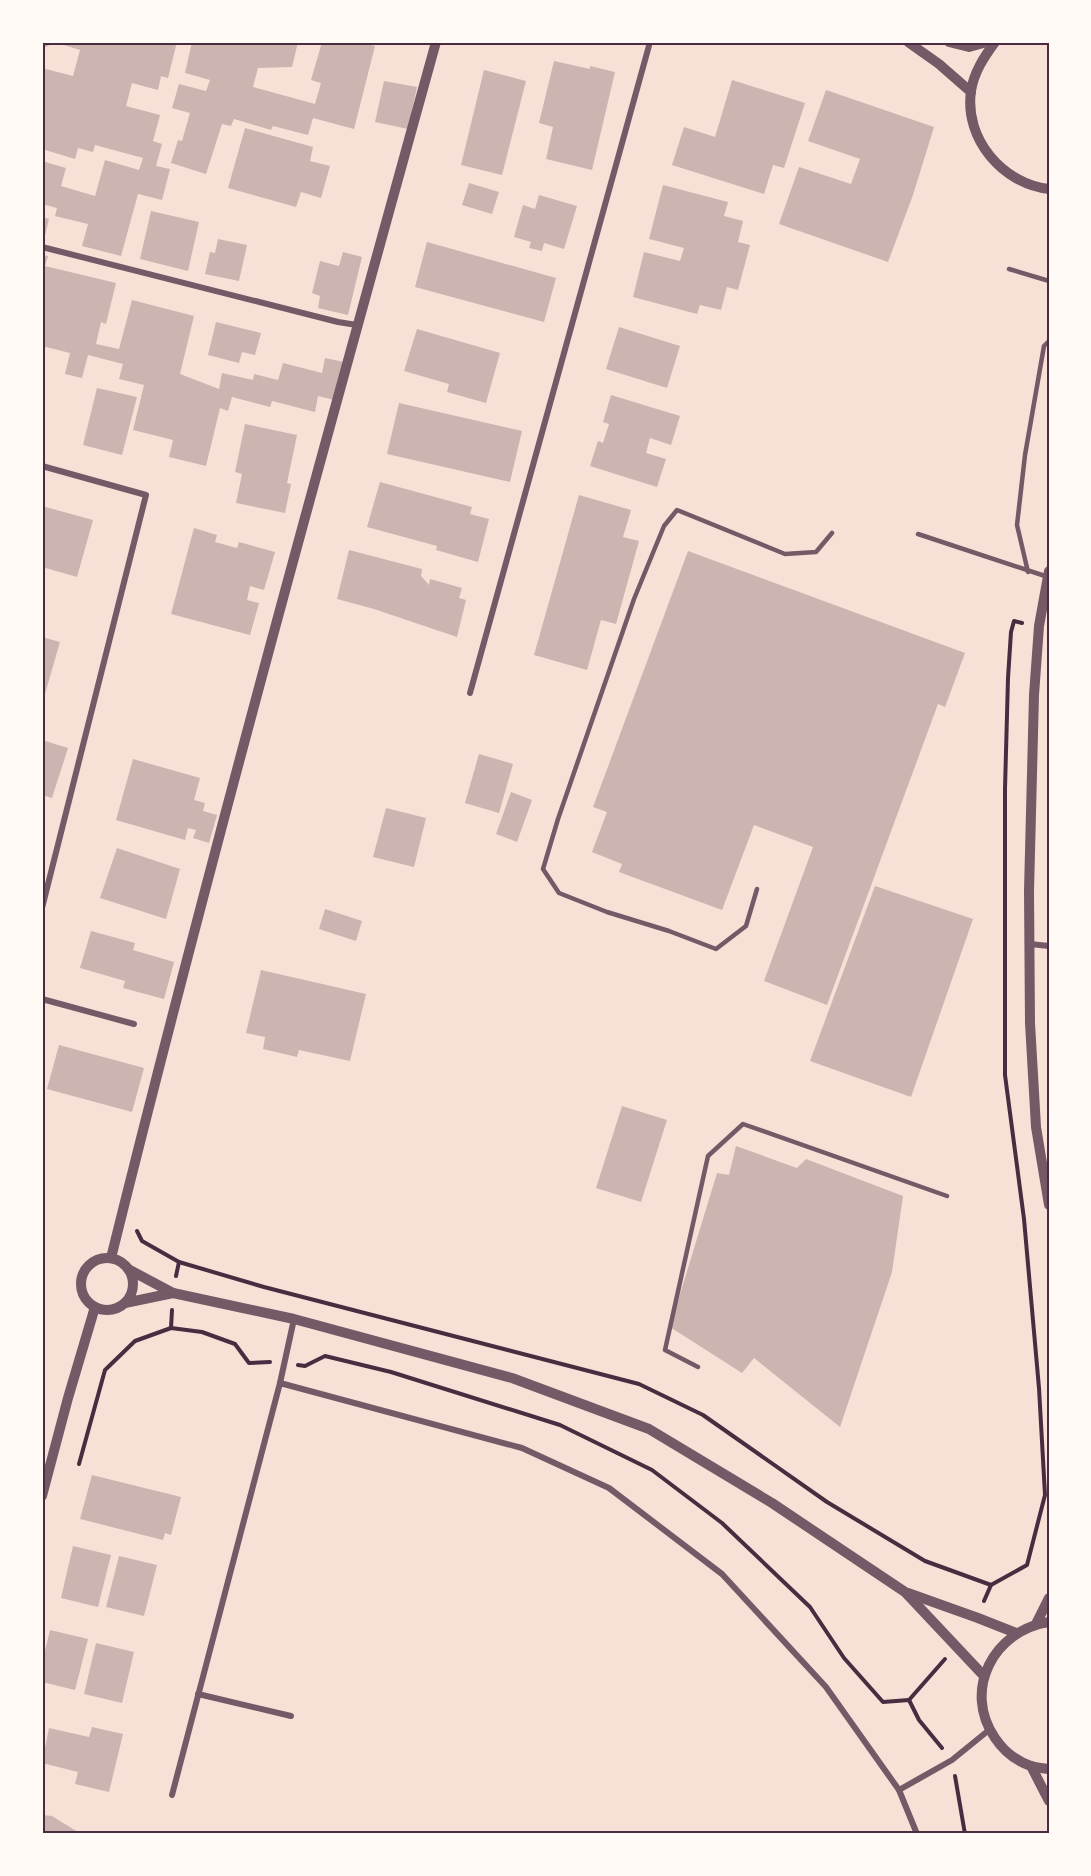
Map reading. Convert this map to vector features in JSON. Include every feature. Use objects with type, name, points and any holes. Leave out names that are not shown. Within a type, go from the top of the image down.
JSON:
[{"type":"street","points":[[111,1258],[168,1027],[357,325],[436,42]]},
{"type":"street","points":[[470,693],[650,42]]},
{"type":"street","points":[[908,42],[939,64],[971,92]]},
{"type":"street","points":[[949,42],[969,46],[987,42]]},
{"type":"street","points":[[995,42],[979,64],[971,92],[972,119],[981,144],[998,166],[1020,181],[1048,190]]},
{"type":"street","points":[[42,247],[357,325]]},
{"type":"street","points":[[42,466],[146,495],[42,908]]},
{"type":"street","points":[[1048,574],[1039,626],[1034,695],[1029,891],[1030,1023],[1036,1127],[1049,1205]]},
{"type":"street","points":[[1030,944],[1049,946]]},
{"type":"street","points":[[42,999],[134,1024]]},
{"type":"street","points":[[128,1269],[133,1286],[131,1295],[125,1303],[116,1309],[105,1310],[95,1307],[86,1300],[81,1280],[85,1270],[91,1263],[111,1258],[120,1261],[128,1269],[173,1293],[294,1318],[512,1378],[649,1429],[772,1503],[905,1592],[984,1676]]},
{"type":"street","points":[[125,1303],[173,1293]]},
{"type":"street","points":[[42,1496],[95,1307]]},
{"type":"street","points":[[172,1795],[280,1383],[294,1318]]},
{"type":"street","points":[[280,1383],[522,1448],[609,1488],[723,1574],[826,1687],[899,1790],[917,1834]]},
{"type":"street","points":[[905,1592],[1016,1633]]},
{"type":"street","points":[[1036,1624],[1049,1598]]},
{"type":"street","points":[[1049,1622],[1036,1624],[1016,1633],[1002,1644],[991,1659],[984,1676],[981,1694],[983,1712],[1000,1746],[1014,1758],[1030,1766],[1049,1769]]},
{"type":"street","points":[[198,1694],[291,1716]]},
{"type":"street","points":[[899,1790],[952,1760],[990,1730]]},
{"type":"street","points":[[1030,1766],[1049,1801]]},
{"type":"lane","points":[[1009,269],[1049,281]]},
{"type":"lane","points":[[1028,572],[1017,525],[1024,455],[1044,346],[1049,341]]},
{"type":"lane","points":[[757,889],[746,926],[716,949],[559,893],[543,869],[634,598],[664,526],[677,510],[785,554],[816,552],[832,533]]},
{"type":"lane","points":[[918,534],[1028,572],[1048,574]]},
{"type":"lane","points":[[698,1367],[666,1350],[708,1155],[743,1124],[947,1196]]},
{"type":"path","points":[[79,1464],[105,1370],[135,1341],[171,1328],[202,1332],[235,1344],[249,1363],[284,1362],[304,1366],[325,1356],[390,1372],[561,1425],[651,1470],[722,1523],[810,1607],[844,1658],[883,1702],[909,1700],[919,1720],[952,1760],[965,1834]]},
{"type":"path","points":[[991,1585],[1027,1565],[1045,1495]]},
{"type":"building","points":[[42,42],[55,42],[42,49]]},
{"type":"building","points":[[65,42],[177,42],[168,78],[161,76],[158,90],[132,83],[126,106],[160,115],[153,141],[162,144],[156,166],[170,169],[162,200],[138,194],[121,256],[82,246],[88,224],[55,216],[57,208],[42,204],[42,161],[66,168],[61,186],[95,196],[105,160],[139,170],[143,158],[95,145],[93,152],[78,148],[75,159],[42,149],[42,68],[73,76],[80,50],[64,45]]},
{"type":"building","points":[[192,42],[298,42],[292,67],[258,68],[253,87],[315,104],[321,83],[311,80],[322,42],[358,42],[375,46],[354,129],[313,118],[308,135],[273,126],[271,130],[234,119],[231,126],[222,124],[206,174],[171,163],[178,140],[182,141],[190,113],[172,108],[179,84],[206,91],[210,80],[185,73]]},
{"type":"building","points":[[554,61],[615,72],[592,170],[546,159],[553,127],[539,123]]},
{"type":"building","points":[[484,70],[526,81],[502,175],[461,165]]},
{"type":"building","points":[[732,80],[805,103],[784,168],[773,165],[764,194],[672,165],[684,127],[715,137]]},
{"type":"building","points":[[384,81],[417,87],[408,129],[375,122]]},
{"type":"building","points":[[826,90],[934,127],[913,195],[888,262],[779,224],[799,167],[851,184],[860,159],[808,141]]},
{"type":"building","points":[[245,128],[313,147],[310,161],[330,166],[321,198],[301,192],[296,207],[228,188]]},
{"type":"building","points":[[469,183],[499,192],[492,214],[462,205]]},
{"type":"building","points":[[663,185],[728,202],[724,216],[743,221],[738,242],[750,245],[738,290],[727,287],[721,310],[700,305],[697,314],[633,297],[644,252],[680,261],[684,248],[649,239]]},
{"type":"building","points":[[539,195],[577,206],[564,249],[544,243],[542,251],[529,248],[531,242],[514,237],[523,205],[535,209]]},
{"type":"building","points":[[151,211],[199,222],[188,271],[140,259]]},
{"type":"building","points":[[42,217],[49,219],[43,244],[42,243]]},
{"type":"building","points":[[218,239],[247,245],[239,281],[205,274],[210,252],[215,253]]},
{"type":"building","points":[[427,242],[556,278],[544,322],[415,287]]},
{"type":"building","points":[[343,252],[362,257],[348,315],[318,308],[320,296],[312,293],[320,261],[339,266]]},
{"type":"building","points":[[42,255],[48,256],[45,266],[116,283],[106,324],[101,322],[96,344],[119,349],[132,300],[194,316],[180,374],[219,389],[222,373],[253,380],[254,374],[278,380],[283,363],[322,373],[325,358],[344,362],[334,400],[318,396],[315,412],[272,401],[270,407],[232,397],[228,411],[220,408],[206,466],[169,457],[173,440],[133,430],[144,385],[119,379],[123,364],[88,355],[82,378],[65,374],[70,353],[42,346]]},
{"type":"building","points":[[216,322],[261,333],[255,355],[242,352],[239,363],[208,355]]},
{"type":"building","points":[[619,327],[680,346],[667,388],[606,369]]},
{"type":"building","points":[[417,329],[500,353],[486,403],[447,392],[449,384],[404,371]]},
{"type":"building","points":[[97,388],[137,397],[122,455],[83,445]]},
{"type":"building","points":[[611,395],[680,416],[671,445],[650,438],[646,453],[666,459],[657,487],[590,466],[598,441],[603,443],[609,424],[603,422]]},
{"type":"building","points":[[399,403],[522,431],[510,482],[387,454]]},
{"type":"building","points":[[245,424],[297,435],[287,483],[291,484],[285,513],[236,503],[242,474],[235,472]]},
{"type":"building","points":[[380,482],[472,507],[470,514],[489,519],[478,562],[436,550],[437,546],[367,527]]},
{"type":"building","points":[[579,495],[631,510],[623,537],[639,541],[616,624],[601,620],[587,670],[534,655]]},
{"type":"building","points":[[42,506],[93,520],[77,577],[42,567]]},
{"type":"building","points":[[194,528],[217,535],[215,542],[237,548],[239,542],[275,552],[264,590],[250,586],[247,600],[259,603],[250,635],[171,614]]},
{"type":"building","points":[[349,550],[422,569],[421,576],[429,585],[430,579],[462,588],[459,598],[466,600],[457,637],[337,599]]},
{"type":"building","points":[[688,551],[965,653],[945,707],[938,704],[827,1005],[764,981],[813,847],[754,825],[722,910],[619,872],[622,864],[592,852],[607,812],[593,807]]},
{"type":"building","points":[[42,637],[60,642],[43,701],[42,701]]},
{"type":"building","points":[[42,740],[68,748],[52,798],[42,795]]},
{"type":"building","points":[[479,754],[513,764],[499,813],[465,803]]},
{"type":"building","points":[[133,759],[200,778],[194,800],[205,803],[203,811],[217,815],[209,843],[193,838],[196,830],[188,828],[185,840],[116,820]]},
{"type":"building","points":[[511,792],[532,800],[517,842],[496,834]]},
{"type":"building","points":[[386,808],[426,818],[414,867],[373,857]]},
{"type":"building","points":[[117,848],[180,869],[166,919],[100,898]]},
{"type":"building","points":[[875,886],[973,919],[911,1097],[810,1061]]},
{"type":"building","points":[[325,909],[362,921],[356,941],[319,929]]},
{"type":"building","points":[[91,931],[135,943],[133,950],[174,962],[164,999],[123,988],[125,981],[80,968]]},
{"type":"building","points":[[261,970],[366,994],[350,1061],[299,1050],[297,1057],[263,1049],[265,1037],[246,1033]]},
{"type":"building","points":[[59,1045],[144,1068],[132,1112],[47,1089]]},
{"type":"building","points":[[622,1106],[667,1120],[641,1202],[596,1188]]},
{"type":"building","points":[[736,1146],[797,1168],[806,1159],[903,1196],[892,1272],[840,1427],[754,1358],[742,1373],[670,1327],[717,1173],[729,1175]]},
{"type":"building","points":[[92,1475],[181,1497],[171,1535],[165,1533],[163,1540],[80,1519]]},
{"type":"building","points":[[73,1546],[111,1555],[98,1607],[61,1598]]},
{"type":"building","points":[[119,1556],[157,1565],[144,1616],[106,1607]]},
{"type":"building","points":[[50,1630],[88,1639],[75,1690],[42,1682],[42,1663]]},
{"type":"building","points":[[96,1643],[134,1652],[122,1703],[84,1694]]},
{"type":"building","points":[[92,1727],[123,1734],[109,1792],[75,1784],[78,1772],[42,1763],[49,1728],[89,1737]]},
{"type":"building","points":[[42,1815],[52,1816],[81,1834],[42,1834]]}]
